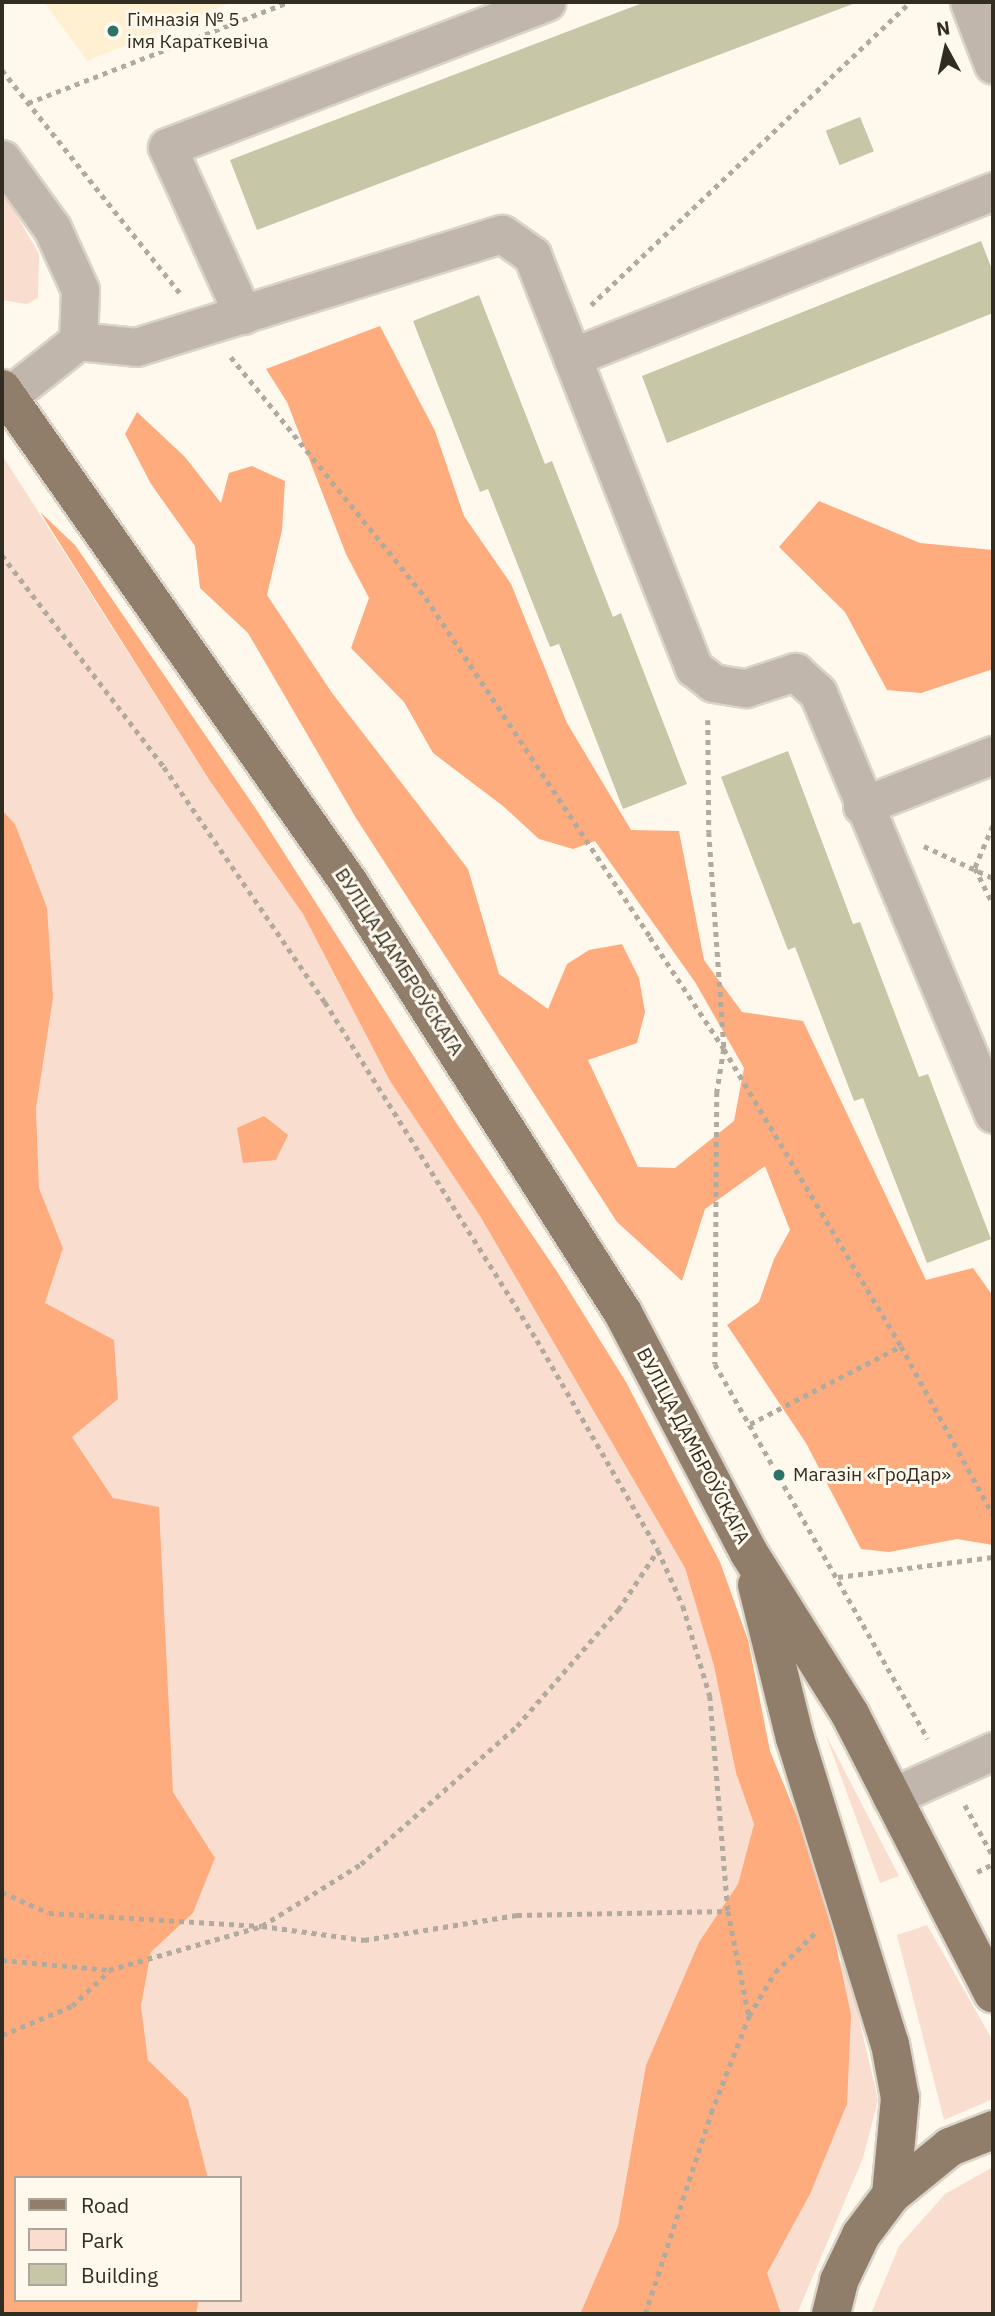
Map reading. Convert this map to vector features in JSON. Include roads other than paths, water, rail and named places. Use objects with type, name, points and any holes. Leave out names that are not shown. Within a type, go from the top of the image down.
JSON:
[{"type":"main road","name":"ВУЛІЦА ДАМБРОЎСКАГА","points":[[5,393],[357,895],[623,1313],[749,1553],[850,1714],[993,1993]]},
{"type":"main road","name":"ВУЛІЦА ДАМБРОЎСКАГА","points":[[749,1553],[797,1745],[890,2044],[901,2098],[891,2195]]},
{"type":"main road","points":[[797,1745],[807,1720],[819,1713],[850,1714]]},
{"type":"main road","points":[[831,2314],[839,2281],[861,2235],[891,2195],[950,2147],[993,2130]]},
{"type":"street","points":[[243,315],[167,147],[546,2]]},
{"type":"street","points":[[969,2],[993,65]]},
{"type":"street","points":[[2,159],[52,228],[80,290],[78,341],[136,347],[502,234],[532,255],[694,668],[713,683],[746,688],[795,672],[818,693],[865,814],[993,1114]]},
{"type":"street","points":[[567,344],[993,191]]},
{"type":"street","name":"ВУЛІЦА ДАМБРОЎСКАГА","points":[[5,393],[78,341]]},
{"type":"street","points":[[865,814],[993,755]]},
{"type":"street","points":[[891,1797],[945,1770],[993,1751]]},
{"type":"place","name":"Гімназія № 5 імя Караткевіча","points":[[113,31]]},
{"type":"place","name":"Магазін «ГроДар»","points":[[779,1475]]}]
